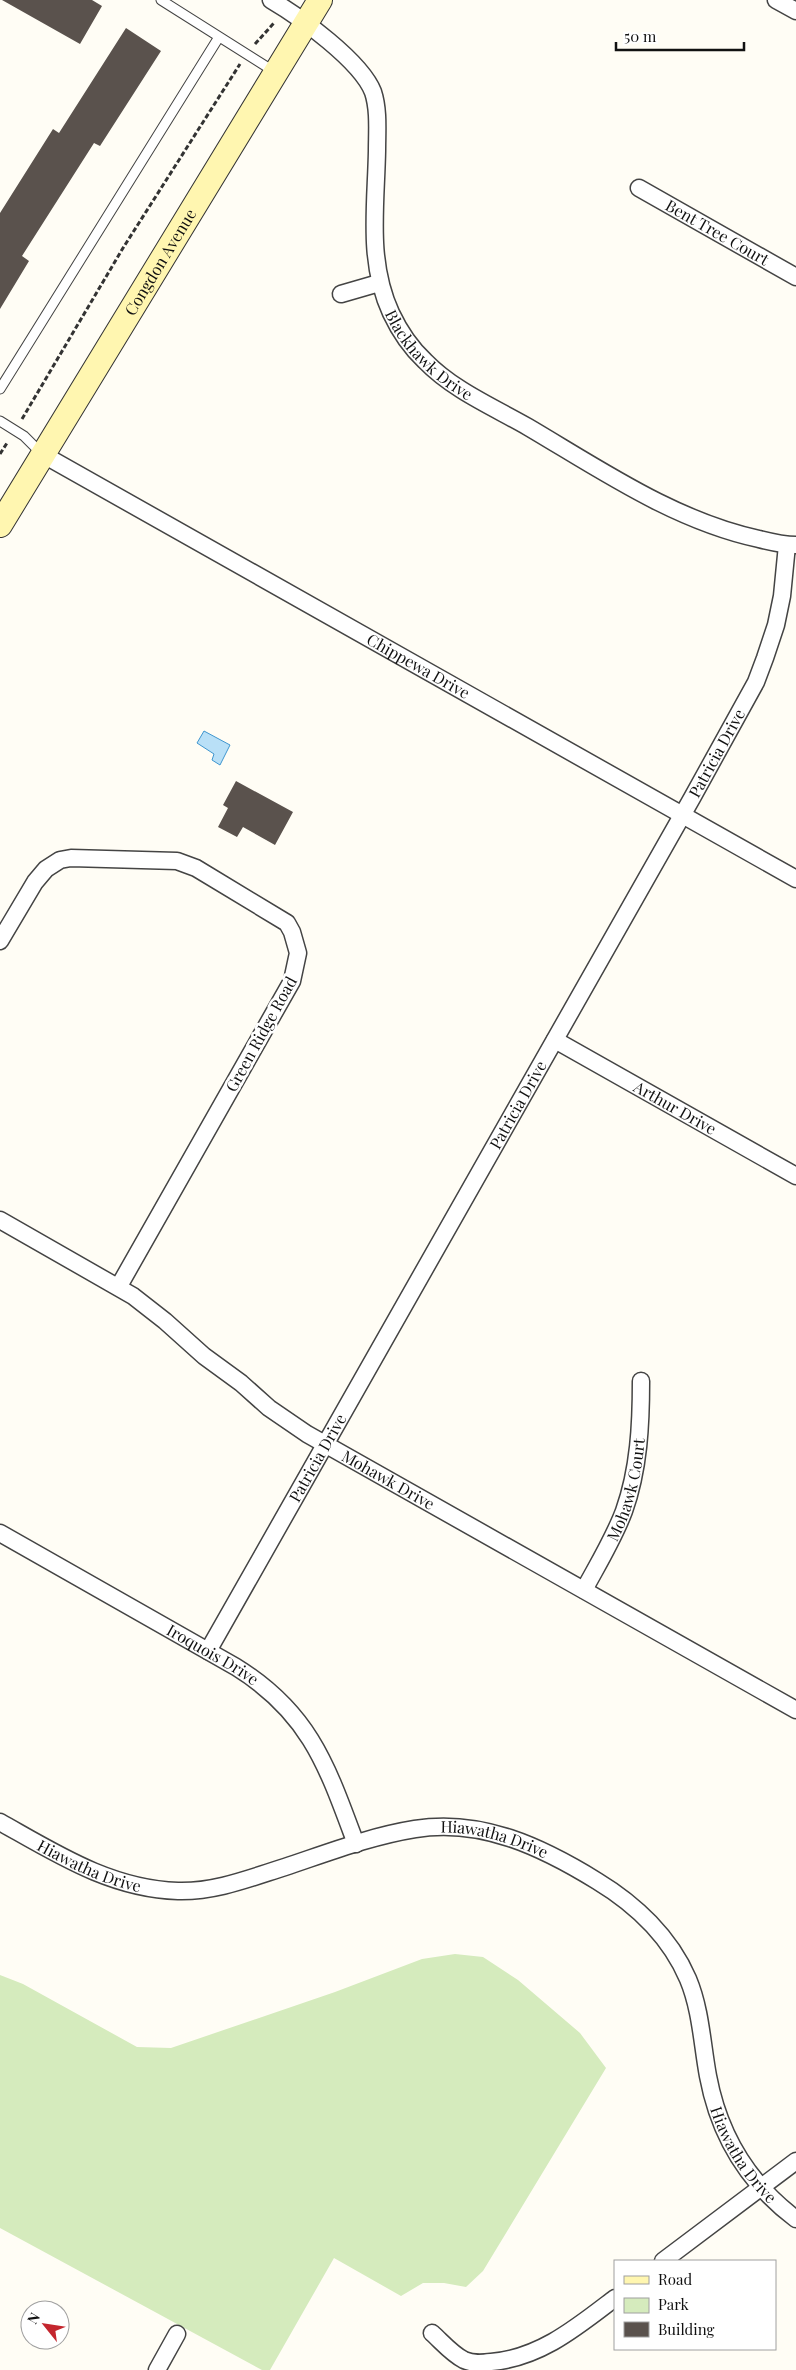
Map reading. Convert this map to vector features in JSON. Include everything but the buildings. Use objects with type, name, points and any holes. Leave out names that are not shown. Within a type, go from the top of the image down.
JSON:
[{"type":"street","name":"Blackhawk Drive","points":[[271,0],[338,49],[362,72],[373,93],[378,121],[374,247],[380,284],[392,314],[410,345],[425,362],[449,382],[585,461],[684,515],[712,527],[791,545]]},
{"type":"street","name":"Congdon Avenue","points":[[0,525],[320,0]]},
{"type":"street","points":[[776,0],[796,11]]},
{"type":"street","name":"Bent Tree Court","points":[[639,188],[796,276]]},
{"type":"street","points":[[341,294],[380,284]]},
{"type":"street","name":"Chippewa Drive","points":[[42,454],[796,879]]},
{"type":"street","name":"Patricia Drive","points":[[208,1651],[756,682],[776,625],[791,545]]},
{"type":"street","name":"Green Ridge Road","points":[[0,941],[41,874],[51,864],[70,858],[182,862],[282,919],[294,937],[298,953],[292,981],[119,1286]]},
{"type":"street","name":"Arthur Drive","points":[[554,1040],[796,1176]]},
{"type":"street","name":"Mohawk Drive","points":[[0,1220],[119,1286],[165,1320],[204,1356],[241,1383],[269,1408],[325,1445],[796,1710]]},
{"type":"street","name":"Mohawk Court","points":[[584,1590],[613,1535],[628,1498],[640,1427],[641,1381]]},
{"type":"street","name":"Iroquois Drive","points":[[0,1533],[208,1651],[264,1686],[282,1701],[303,1727],[329,1773],[356,1844]]},
{"type":"street","name":"Hiawatha Drive","points":[[0,1822],[102,1877],[143,1887],[178,1891],[232,1884],[356,1844],[403,1831],[427,1827],[451,1826],[491,1832],[546,1852],[599,1882],[626,1902],[661,1936],[688,1980],[704,2044],[708,2078],[719,2117],[738,2159],[760,2188],[776,2204],[796,2219]]},
{"type":"street","points":[[664,2260],[796,2161]]},
{"type":"street","points":[[432,2333],[453,2352],[469,2362],[506,2360],[531,2354],[558,2340],[614,2299]]},
{"type":"street","points":[[157,2370],[177,2334]]},
{"type":"lane","points":[[161,0],[275,72]]},
{"type":"lane","points":[[0,389],[219,36]]},
{"type":"lane","points":[[0,421],[24,436],[42,454]]},
{"type":"path","points":[[254,45],[274,23]]},
{"type":"path","points":[[22,419],[123,248],[240,64]]},
{"type":"path","points":[[0,454],[7,443]]},
{"type":"green space","points":[[455,1954],[483,1957],[518,1980],[580,2033],[606,2068],[483,2271],[466,2287],[444,2283],[423,2283],[401,2296],[334,2258],[270,2370],[262,2370],[0,2228],[0,1975],[23,1984],[137,2047],[171,2048],[335,1992],[422,1959]]},
{"type":"water","points":[[204,731],[230,745],[220,765],[212,760],[214,754],[197,743]]}]
